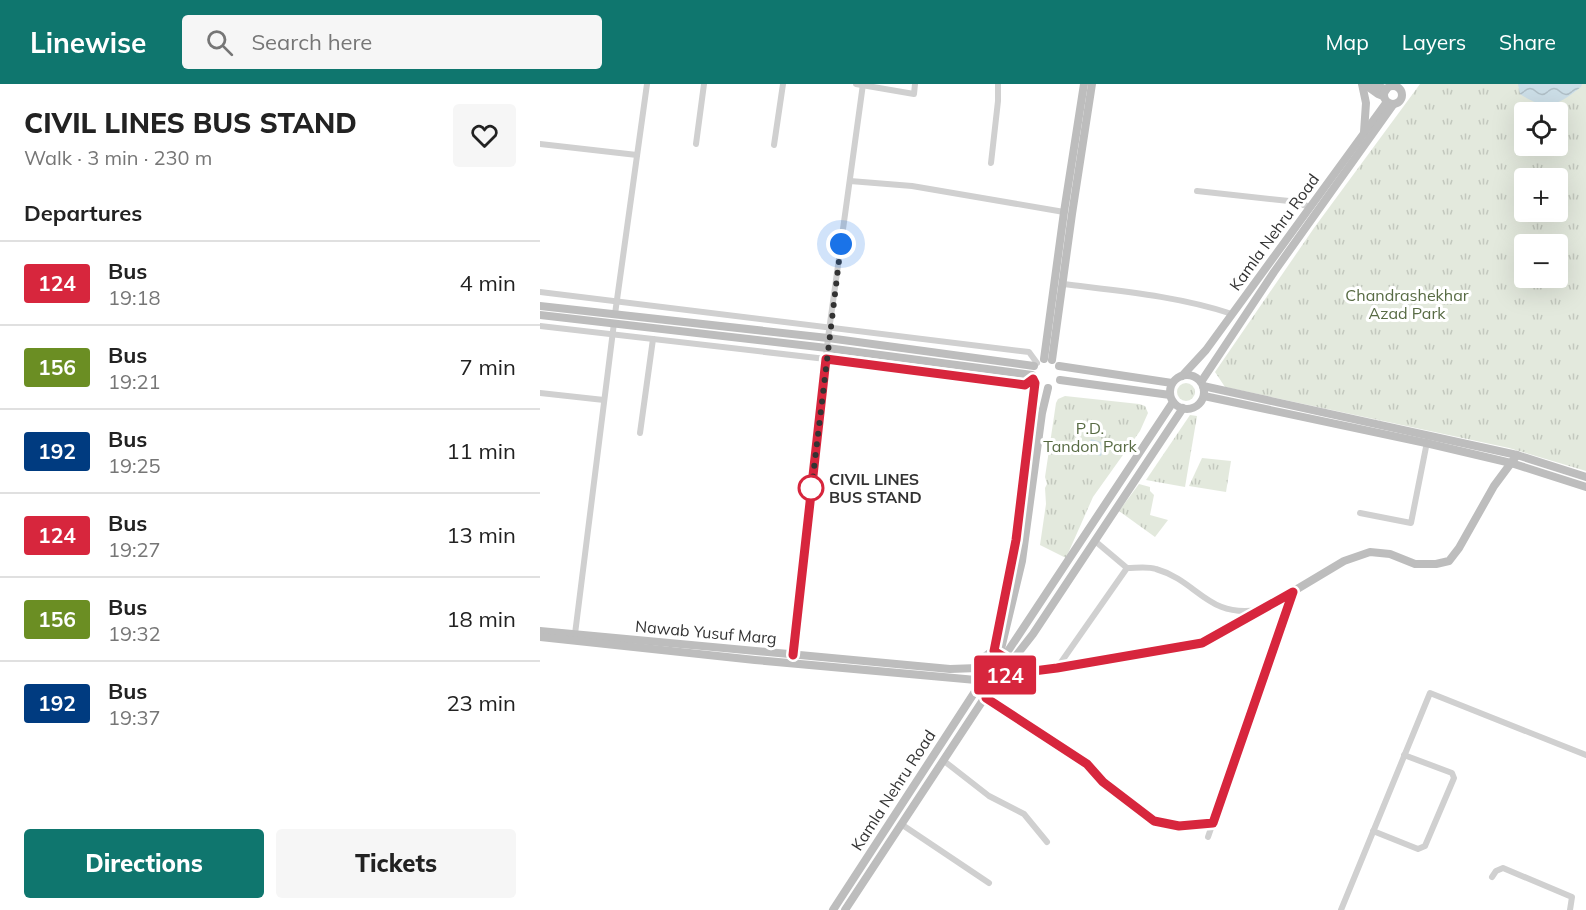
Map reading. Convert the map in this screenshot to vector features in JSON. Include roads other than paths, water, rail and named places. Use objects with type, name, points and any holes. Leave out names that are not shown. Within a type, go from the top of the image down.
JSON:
[{"type":"main road","points":[[1004,673],[999,654],[1084,84]]},
{"type":"main road","points":[[999,654],[1022,561],[1042,412],[1048,388],[1041,369],[1063,284],[1092,84]]},
{"type":"main road","points":[[1363,84],[1387,98],[1400,100],[1401,86],[1390,87],[1387,98]]},
{"type":"main road","points":[[1363,84],[1366,103],[1364,132]]},
{"type":"main road","points":[[1375,84],[1387,98]]},
{"type":"main road","name":"Kamla Nehru Road","points":[[1182,376],[1206,350],[1311,207],[1387,98]]},
{"type":"main road","name":"Kamla Nehru Road","points":[[1202,384],[1387,98]]},
{"type":"main road","points":[[540,306],[1041,369],[1173,383],[1182,376],[1193,376],[1202,384],[1586,477]]},
{"type":"main road","points":[[540,315],[828,343]]},
{"type":"main road","points":[[1041,369],[1061,375],[1060,380],[1053,387],[1048,388]]},
{"type":"main road","points":[[1060,380],[1172,399],[1183,408],[1193,408],[1198,405],[1204,396],[1202,384]]},
{"type":"main road","points":[[999,654],[1172,399],[1173,383]]},
{"type":"main road","points":[[1204,396],[1427,439]]},
{"type":"main road","points":[[1004,673],[1033,634],[1183,408]]},
{"type":"main road","points":[[1004,673],[1057,668],[1202,643],[1344,561],[1370,552],[1390,554],[1415,564],[1436,564],[1449,561],[1459,548],[1494,486],[1514,459]]},
{"type":"main road","points":[[1514,459],[1586,487]]},
{"type":"main road","name":"Nawab Yusuf Marg","points":[[540,631],[950,669],[978,668]]},
{"type":"main road","points":[[540,637],[977,684],[987,695]]},
{"type":"main road","points":[[977,684],[978,668],[989,652],[999,654]]},
{"type":"main road","name":"Kamla Nehru Road","points":[[845,910],[987,695],[1004,673]]},
{"type":"main road","name":"Kamla Nehru Road","points":[[833,910],[977,684]]},
{"type":"main road","points":[[845,890],[854,896]]},
{"type":"street","points":[[615,314],[647,84]]},
{"type":"street","points":[[696,144],[704,84]]},
{"type":"street","points":[[774,146],[783,84]]},
{"type":"street","points":[[793,655],[826,359],[861,84],[914,94],[915,84]]},
{"type":"street","points":[[992,163],[998,84]]},
{"type":"street","points":[[540,144],[637,155]]},
{"type":"street","points":[[850,181],[912,186],[1064,212]]},
{"type":"street","points":[[1197,191],[1289,201],[1311,207]]},
{"type":"street","points":[[1063,284],[1142,294],[1208,306],[1232,314]]},
{"type":"street","points":[[540,292],[1029,352],[1041,369],[1025,385],[540,326]]},
{"type":"street","points":[[575,634],[614,324]]},
{"type":"street","points":[[640,433],[653,339]]},
{"type":"street","points":[[540,393],[604,400]]},
{"type":"street","points":[[1360,513],[1411,523],[1427,439]]},
{"type":"street","points":[[1095,541],[1127,568],[1154,568],[1172,575],[1214,606],[1242,613],[1264,609]]},
{"type":"street","points":[[1057,668],[1127,568]]},
{"type":"street","points":[[1208,837],[1293,592]]},
{"type":"street","points":[[1341,910],[1430,693],[1586,755]]},
{"type":"street","points":[[987,695],[1087,764],[1103,782],[1154,821],[1179,826],[1213,823]]},
{"type":"street","points":[[1373,831],[1418,849],[1425,846],[1454,778],[1452,773],[1404,755]]},
{"type":"street","points":[[944,761],[988,796],[1024,814],[1047,842]]},
{"type":"street","points":[[901,824],[989,883]]},
{"type":"street","points":[[1492,877],[1496,871],[1503,868],[1563,893],[1572,897],[1570,910]]},
{"type":"water","points":[[1518,84],[1582,84],[1559,102],[1535,102],[1520,94]]},
{"type":"water","points":[[1091,439],[1104,443],[1101,456],[1087,452]]},
{"type":"place","name":"CIVIL LINES BUS STAND","points":[[811,488]]},
{"type":"park label","name":"Chandrashekhar Azad Park","points":[[1407,304]]},
{"type":"park label","name":"P.D. Tandon Park","points":[[1090,437]]}]
